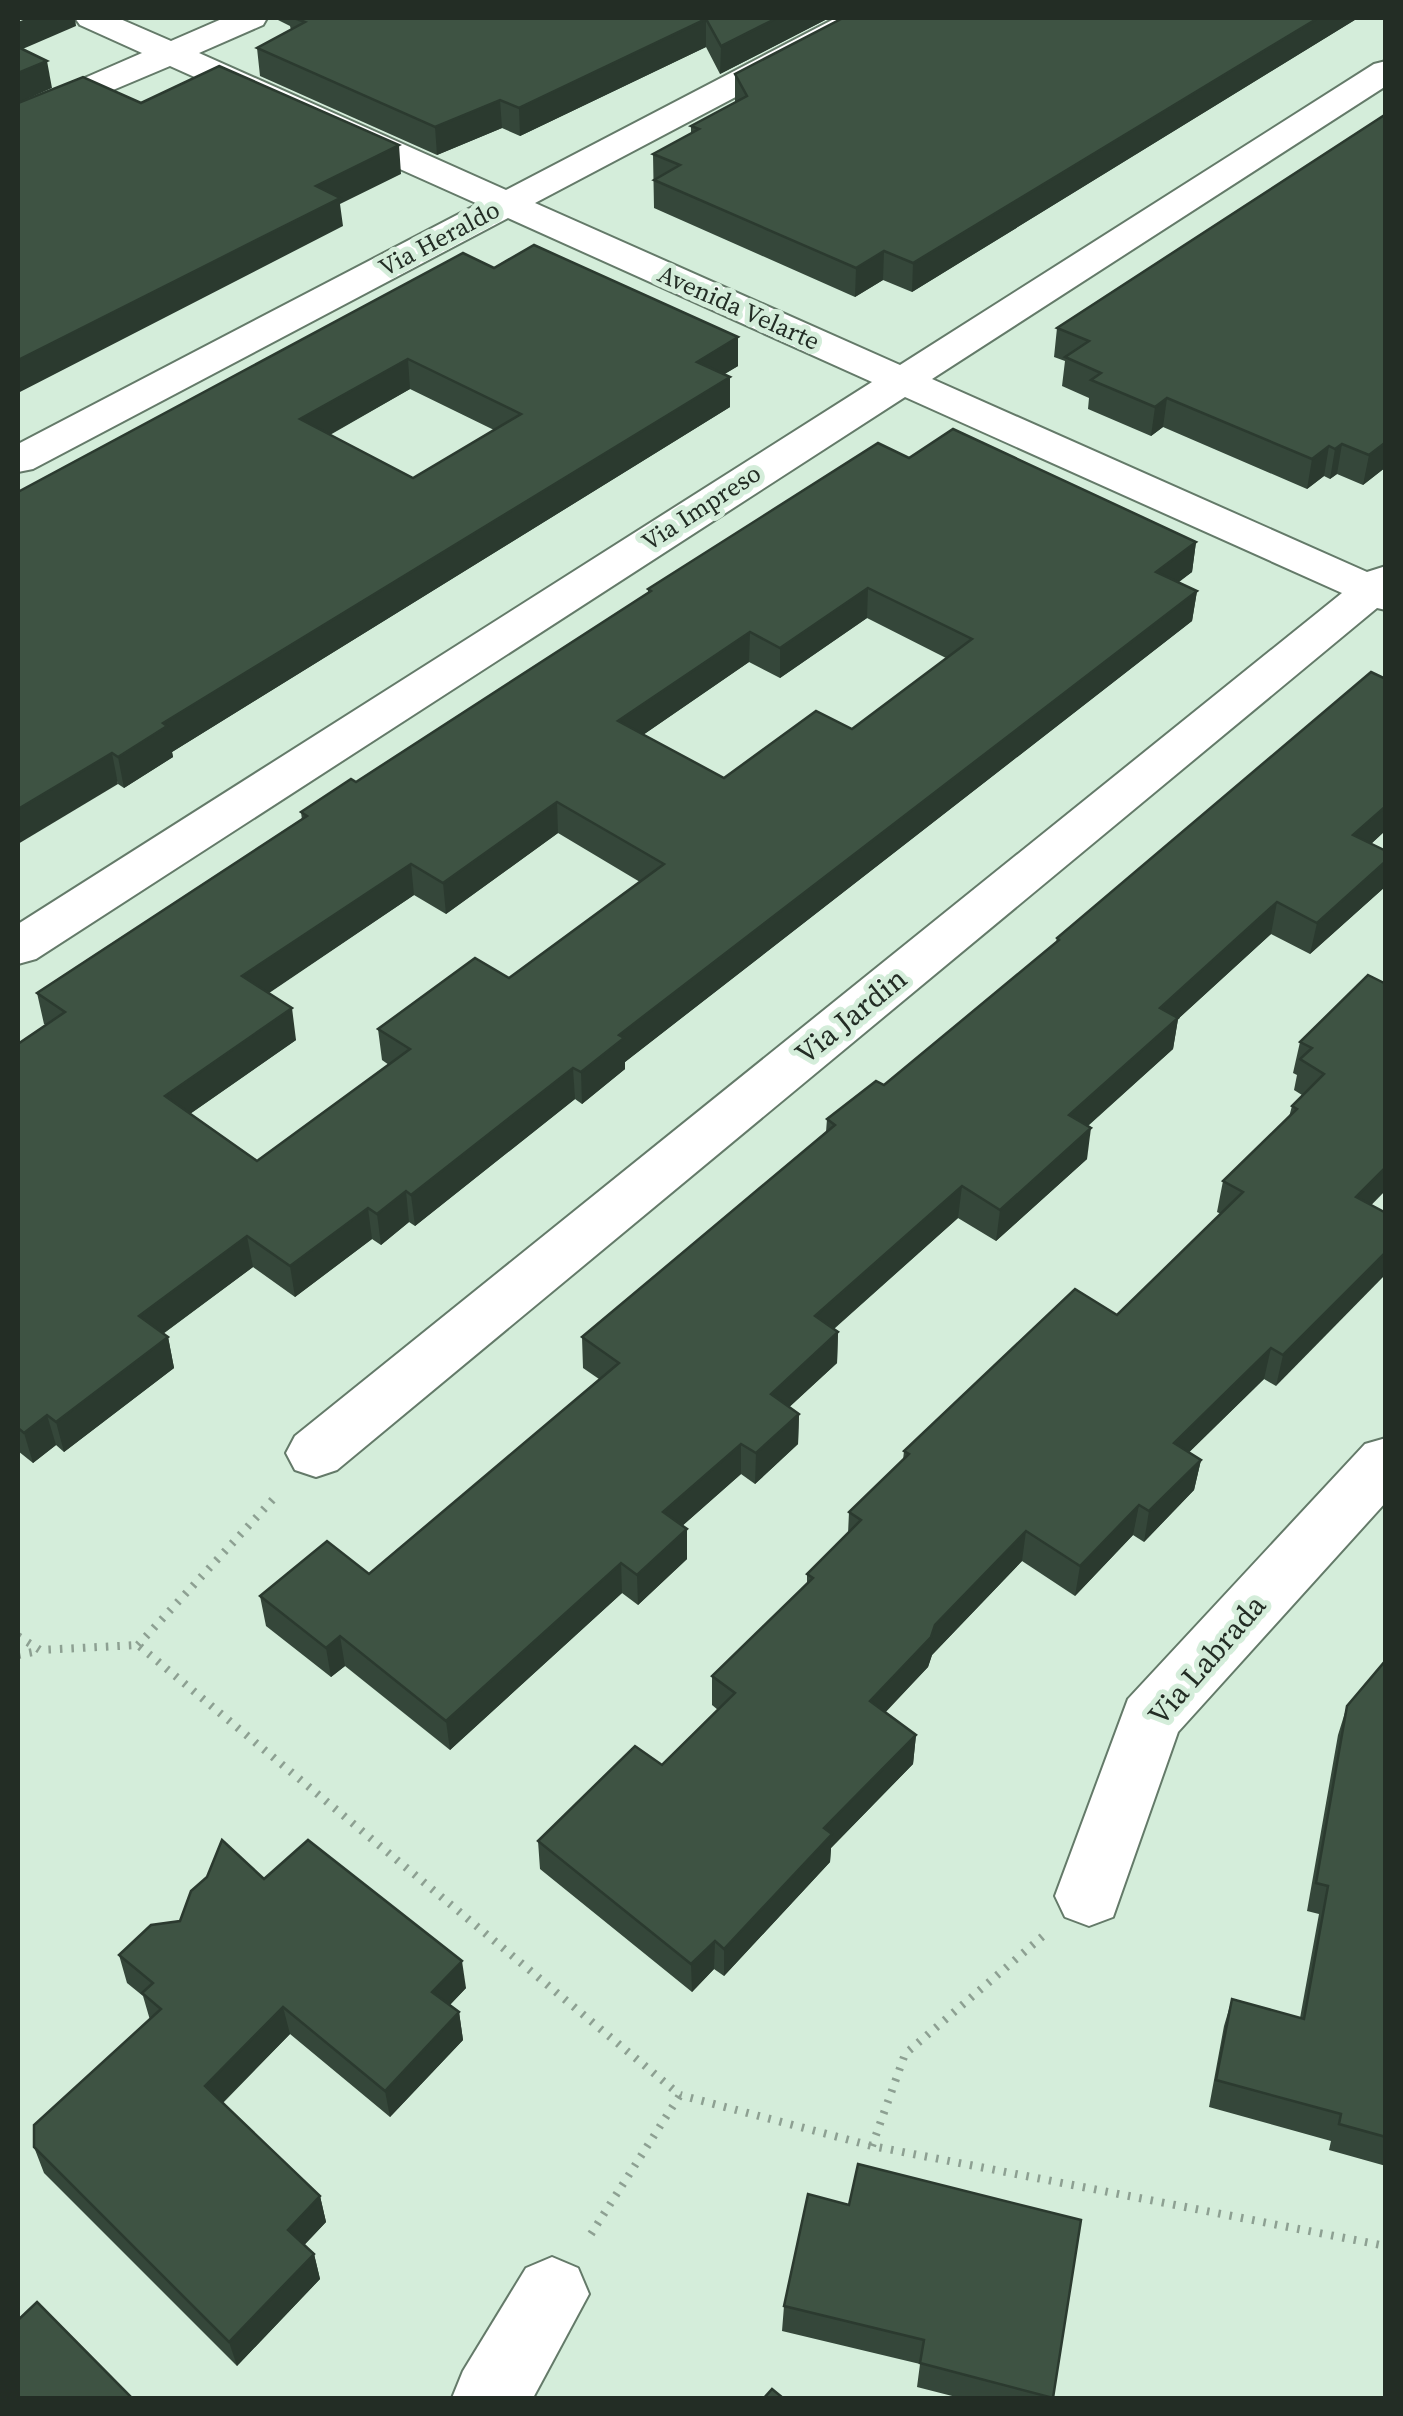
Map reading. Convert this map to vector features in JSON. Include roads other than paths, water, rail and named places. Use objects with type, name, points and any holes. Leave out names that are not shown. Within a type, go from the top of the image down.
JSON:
[{"type":"street","name":"Avenida Velarte","points":[[92,18],[1381,589]]},
{"type":"street","points":[[18,120],[251,18]]},
{"type":"street","name":"Via Heraldo","points":[[18,460],[860,18]]},
{"type":"street","name":"Via Impreso","points":[[18,947],[1386,71]]},
{"type":"street","name":"Via Jardin","points":[[316,1453],[1381,589]]},
{"type":"street","name":"Via Labrada","points":[[1089,1896],[1151,1718],[1386,1461]]},
{"type":"street","points":[[490,2398],[552,2294]]}]
